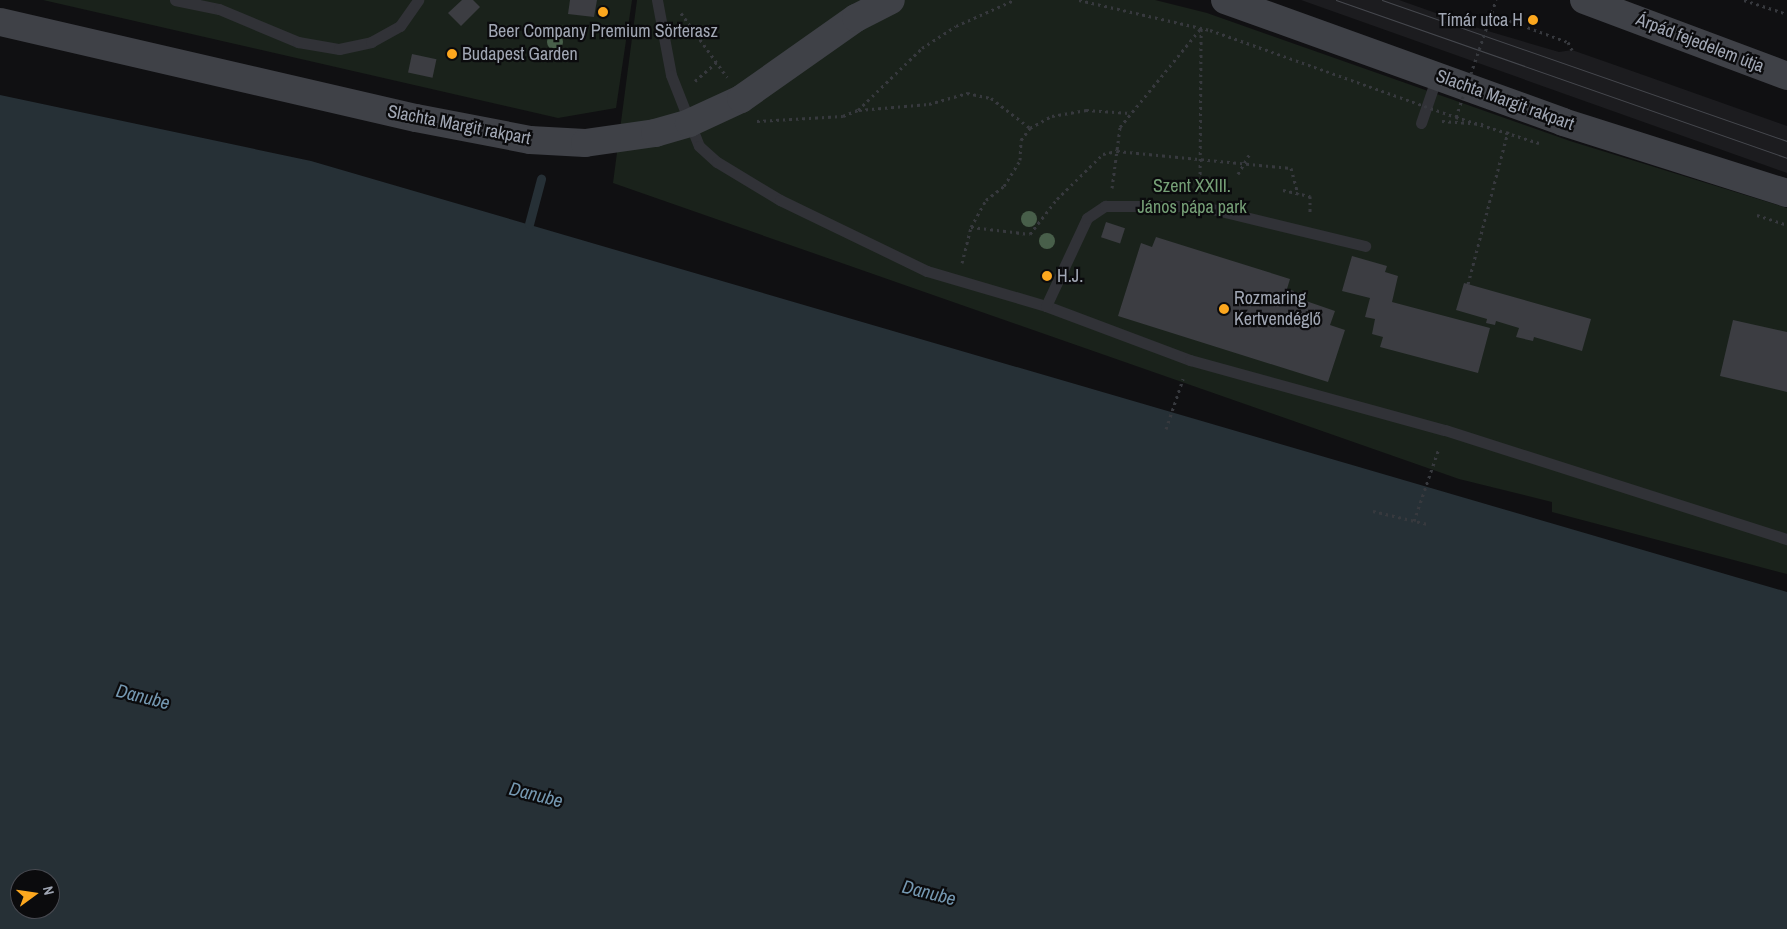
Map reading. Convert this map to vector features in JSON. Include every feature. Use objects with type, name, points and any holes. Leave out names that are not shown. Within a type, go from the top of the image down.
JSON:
[{"type":"main road","name":"Slachta Margit rakpart","points":[[0,22],[416,118],[530,140],[585,143],[655,133],[689,123],[741,99],[856,18],[891,0]]},
{"type":"main road","name":"Slachta Margit rakpart","points":[[1225,0],[1564,122],[1787,193]]},
{"type":"main road","name":"Árpád fejedelem útja","points":[[1584,0],[1787,76]]},
{"type":"lane","points":[[175,0],[219,10],[298,42],[339,49],[371,42],[400,26],[418,0]]},
{"type":"lane","points":[[657,0],[661,31],[678,95],[699,146],[717,162],[780,200],[927,271],[1046,306],[1190,360],[1444,430],[1787,539]]},
{"type":"lane","points":[[1421,123],[1437,76]]},
{"type":"lane","points":[[1046,306],[1087,218],[1095,210],[1110,206],[1200,206],[1365,246]]},
{"type":"path","points":[[741,99],[754,120],[761,123],[843,116],[858,110],[871,101],[922,48],[956,26],[1014,0]]},
{"type":"path","points":[[1079,0],[1210,30],[1456,117],[1540,143],[1535,135],[1508,128],[1452,120],[1421,123]]},
{"type":"path","points":[[1456,117],[1496,0]]},
{"type":"path","points":[[1744,0],[1787,14]]},
{"type":"path","points":[[677,7],[717,62],[678,95]]},
{"type":"path","points":[[1492,14],[1568,42],[1572,50]]},
{"type":"path","points":[[1110,206],[1120,127],[1201,28]]},
{"type":"path","points":[[1200,162],[1201,28]]},
{"type":"path","points":[[858,110],[929,104],[967,93],[991,98],[1030,128]]},
{"type":"path","points":[[971,227],[986,200],[1004,186],[1020,160],[1021,140],[1030,128],[1052,116],[1086,110],[1130,113]]},
{"type":"path","points":[[1468,284],[1508,128]]},
{"type":"path","points":[[1238,174],[1250,153]]},
{"type":"path","points":[[1291,168],[1298,194]]},
{"type":"path","points":[[1283,190],[1310,196],[1309,233]]},
{"type":"path","points":[[1166,428],[1190,360]]},
{"type":"path","points":[[1414,521],[1444,430]]},
{"type":"path","points":[[1373,511],[1427,524]]},
{"type":"shaded area","points":[[1301,0],[1399,0],[1481,29],[1559,52],[1572,50],[1787,126],[1787,173]]},
{"type":"green space","name":"Budapest Garden","points":[[43,0],[632,0],[616,108],[558,118]]},
{"type":"green space","name":"Szent XXIII. János pápa park","points":[[637,0],[1155,0],[1207,13],[1570,141],[1787,208],[1787,574],[1552,512],[1552,502],[1459,479],[613,183]]},
{"type":"water","name":"Danube","points":[[0,95],[311,161],[1787,592],[1787,929],[0,929]]},
{"type":"building","points":[[462,0],[473,0],[480,7],[461,26],[448,13]]},
{"type":"building","points":[[570,0],[597,0],[594,17],[568,14]]},
{"type":"building","points":[[412,54],[436,59],[433,78],[408,73]]},
{"type":"building","points":[[1106,222],[1125,228],[1120,243],[1101,237]]},
{"type":"building","name":"Rozmaring Kertvendéglő","points":[[1156,237],[1290,279],[1287,289],[1294,291],[1291,303],[1304,307],[1306,301],[1335,311],[1330,325],[1345,330],[1328,382],[1118,316],[1141,243],[1152,247]]},
{"type":"building","points":[[1352,256],[1387,266],[1385,272],[1398,276],[1392,302],[1490,328],[1478,373],[1380,347],[1383,337],[1372,334],[1375,319],[1365,317],[1370,298],[1342,291]]},
{"type":"building","points":[[1464,283],[1591,319],[1582,351],[1534,337],[1533,341],[1516,337],[1519,328],[1496,321],[1495,325],[1486,323],[1487,319],[1456,310]]},
{"type":"building","points":[[1733,320],[1787,332],[1787,392],[1720,376]]},
{"type":"waterway","points":[[529,224],[541,179]]},
{"type":"tram line","points":[[1336,0],[1787,158]]},
{"type":"tram line","points":[[1382,0],[1787,141]]},
{"type":"place","name":"Beer Company Premium Sörterasz","points":[[603,12]]},
{"type":"place","name":"Tímár utca H","points":[[1533,20]]},
{"type":"place","name":"Budapest Garden","points":[[452,54]]},
{"type":"place","name":"H.J.","points":[[1047,276]]},
{"type":"place","name":"Rozmaring Kertvendéglő","points":[[1224,309]]}]
